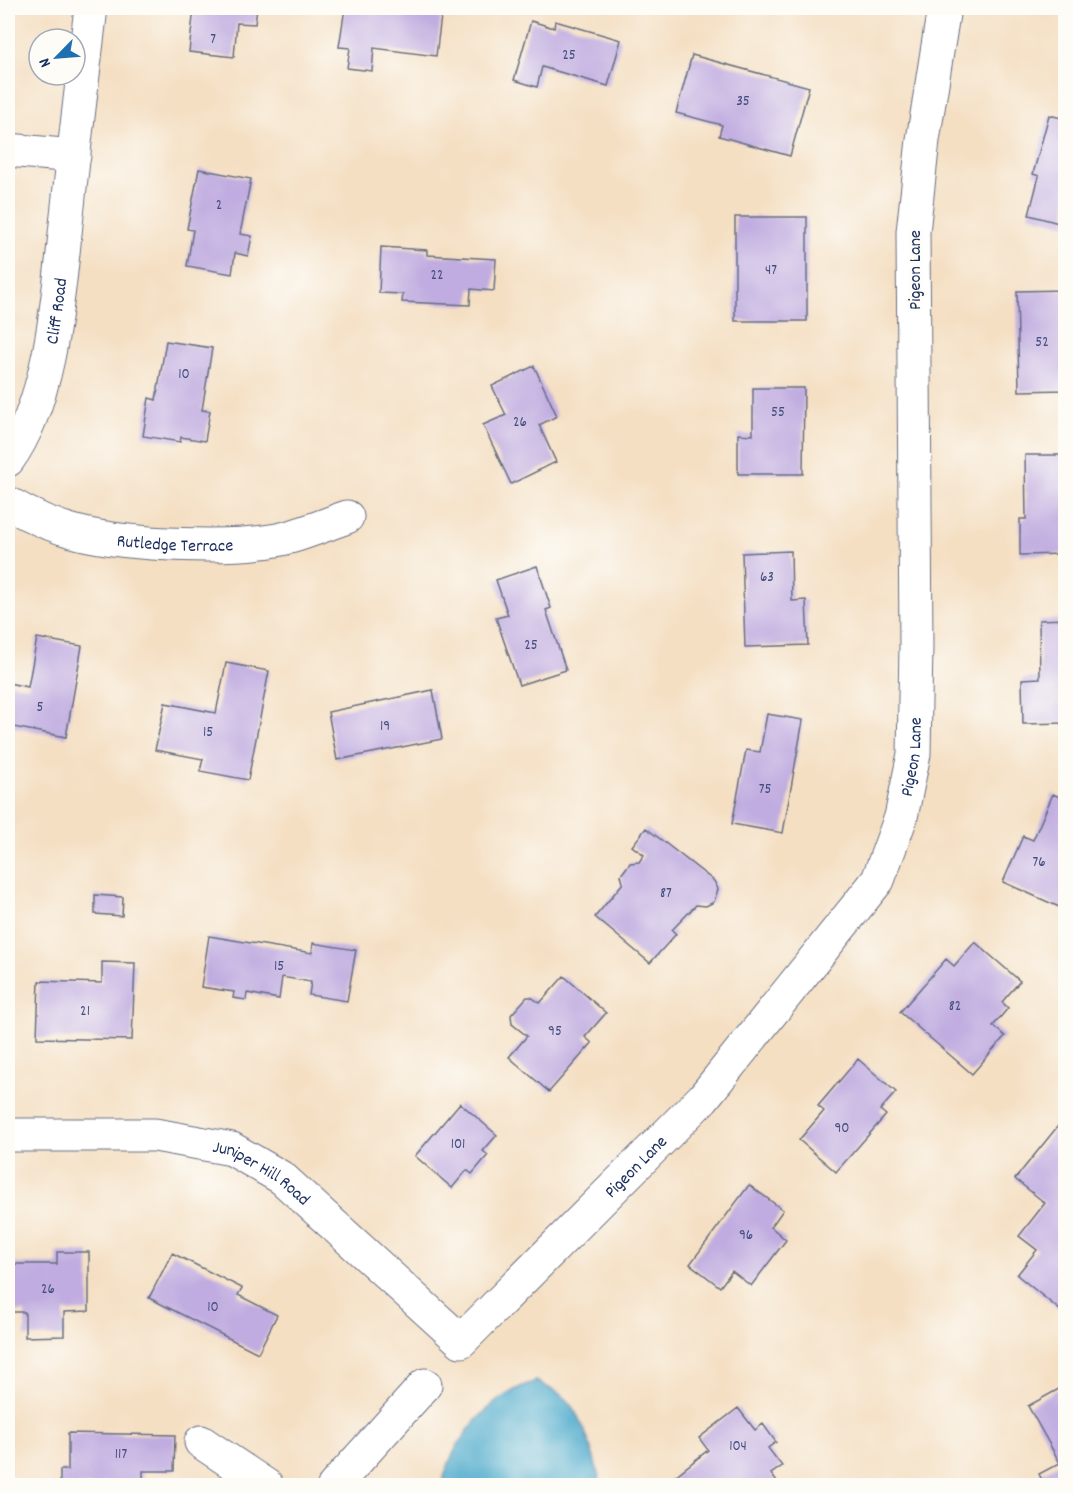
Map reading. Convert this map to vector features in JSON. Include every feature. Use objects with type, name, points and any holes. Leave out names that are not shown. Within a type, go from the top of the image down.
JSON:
[{"type":"street","name":"Cliff Road","points":[[8,460],[19,444],[40,385],[56,316],[91,8]]},
{"type":"street","name":"Pigeon Lane","points":[[461,1341],[703,1098],[878,880],[901,817],[914,754],[916,646],[913,232],[923,140],[943,8]]},
{"type":"street","points":[[8,150],[74,156]]},
{"type":"street","name":"Rutledge Terrace","points":[[8,503],[33,517],[80,533],[150,542],[238,544],[286,538],[347,517]]},
{"type":"street","name":"Juniper Hill Road","points":[[8,1135],[155,1135],[232,1149],[282,1178],[461,1341]]},
{"type":"street","points":[[334,1485],[424,1385]]},
{"type":"street","points":[[201,1442],[267,1485]]},
{"type":"water","points":[[536,1381],[561,1395],[576,1413],[587,1437],[601,1485],[442,1485],[455,1451],[464,1435],[476,1421],[503,1397]]},
{"type":"building","points":[[194,8],[257,8],[255,24],[237,23],[234,57],[189,52]]},
{"type":"building","points":[[345,8],[378,10],[378,8],[442,8],[436,56],[374,48],[372,71],[347,68],[350,48],[339,47]]},
{"type":"building","points":[[531,21],[554,28],[555,21],[621,40],[608,86],[542,67],[537,87],[514,80]]},
{"type":"building","points":[[692,55],[809,87],[790,156],[719,136],[722,125],[676,113]]},
{"type":"building","points":[[1049,115],[1066,119],[1066,225],[1029,215],[1039,176],[1033,174]]},
{"type":"building","points":[[199,169],[251,179],[240,234],[252,236],[248,256],[235,253],[232,274],[187,266],[193,230],[187,229]]},
{"type":"building","points":[[735,217],[807,217],[807,321],[735,321]]},
{"type":"building","points":[[381,247],[427,250],[427,255],[496,259],[494,291],[471,289],[470,305],[402,302],[403,294],[379,293]]},
{"type":"building","points":[[1066,290],[1066,390],[1019,391],[1017,291]]},
{"type":"building","points":[[166,341],[212,348],[202,410],[210,411],[205,441],[181,437],[180,442],[143,436],[149,398],[156,400]]},
{"type":"building","points":[[534,366],[557,416],[539,425],[556,462],[511,484],[483,425],[506,415],[492,386]]},
{"type":"building","points":[[753,388],[804,388],[803,474],[738,474],[738,434],[753,435]]},
{"type":"building","points":[[1025,455],[1066,455],[1066,554],[1020,555],[1020,519],[1026,519]]},
{"type":"building","points":[[791,551],[792,601],[806,600],[808,645],[745,647],[742,553]]},
{"type":"building","points":[[537,566],[551,608],[546,610],[566,670],[519,685],[496,618],[508,615],[496,580]]},
{"type":"building","points":[[1066,619],[1066,723],[1023,724],[1022,679],[1040,678],[1039,620]]},
{"type":"building","points":[[37,638],[82,646],[66,737],[8,726],[8,683],[28,687]]},
{"type":"building","points":[[226,663],[269,671],[248,780],[200,771],[203,759],[155,750],[165,703],[216,713]]},
{"type":"building","points":[[433,690],[442,739],[337,760],[328,712]]},
{"type":"building","points":[[767,714],[803,720],[783,833],[732,824],[746,750],[760,752]]},
{"type":"building","points":[[1053,794],[1066,800],[1066,910],[1003,882],[1023,836],[1033,840]]},
{"type":"building","points":[[646,828],[714,881],[718,889],[714,902],[706,906],[696,905],[672,930],[676,934],[650,963],[595,917],[623,883],[621,875],[630,863],[639,862],[644,855],[632,846]]},
{"type":"building","points":[[95,895],[123,897],[122,916],[95,914]]},
{"type":"building","points":[[209,936],[312,953],[313,943],[356,950],[347,1001],[309,995],[311,982],[282,977],[279,999],[247,993],[246,1000],[233,998],[234,992],[201,987]]},
{"type":"building","points":[[975,942],[1020,981],[1002,1002],[1008,1008],[993,1026],[1005,1036],[972,1074],[900,1012],[946,959],[954,966]]},
{"type":"building","points":[[102,962],[135,963],[132,1040],[37,1038],[39,981],[102,983]]},
{"type":"building","points":[[564,976],[606,1013],[585,1037],[592,1043],[549,1092],[509,1057],[527,1036],[512,1024],[511,1015],[527,997],[540,1003]]},
{"type":"building","points":[[858,1059],[896,1092],[880,1110],[886,1115],[836,1172],[799,1140],[824,1111],[818,1106]]},
{"type":"building","points":[[460,1103],[497,1135],[483,1151],[488,1155],[472,1174],[467,1170],[452,1188],[415,1156]]},
{"type":"building","points":[[1066,1116],[1066,1306],[1061,1311],[1017,1275],[1037,1250],[1019,1236],[1045,1203],[1015,1179]]},
{"type":"building","points":[[749,1185],[783,1210],[771,1227],[786,1240],[751,1286],[732,1271],[720,1287],[690,1264]]},
{"type":"building","points":[[57,1252],[89,1252],[89,1311],[64,1312],[64,1336],[25,1337],[25,1312],[8,1312],[8,1264],[57,1264]]},
{"type":"building","points":[[172,1253],[242,1288],[238,1295],[277,1315],[258,1353],[149,1298]]},
{"type":"building","points":[[1066,1385],[1066,1486],[1045,1486],[1039,1474],[1060,1463],[1028,1406]]},
{"type":"building","points":[[738,1408],[755,1430],[763,1424],[776,1442],[768,1448],[782,1466],[771,1474],[780,1486],[680,1486],[674,1477],[708,1450],[699,1438]]},
{"type":"building","points":[[68,1433],[175,1435],[174,1471],[143,1471],[143,1486],[60,1486],[60,1470],[68,1470]]}]
